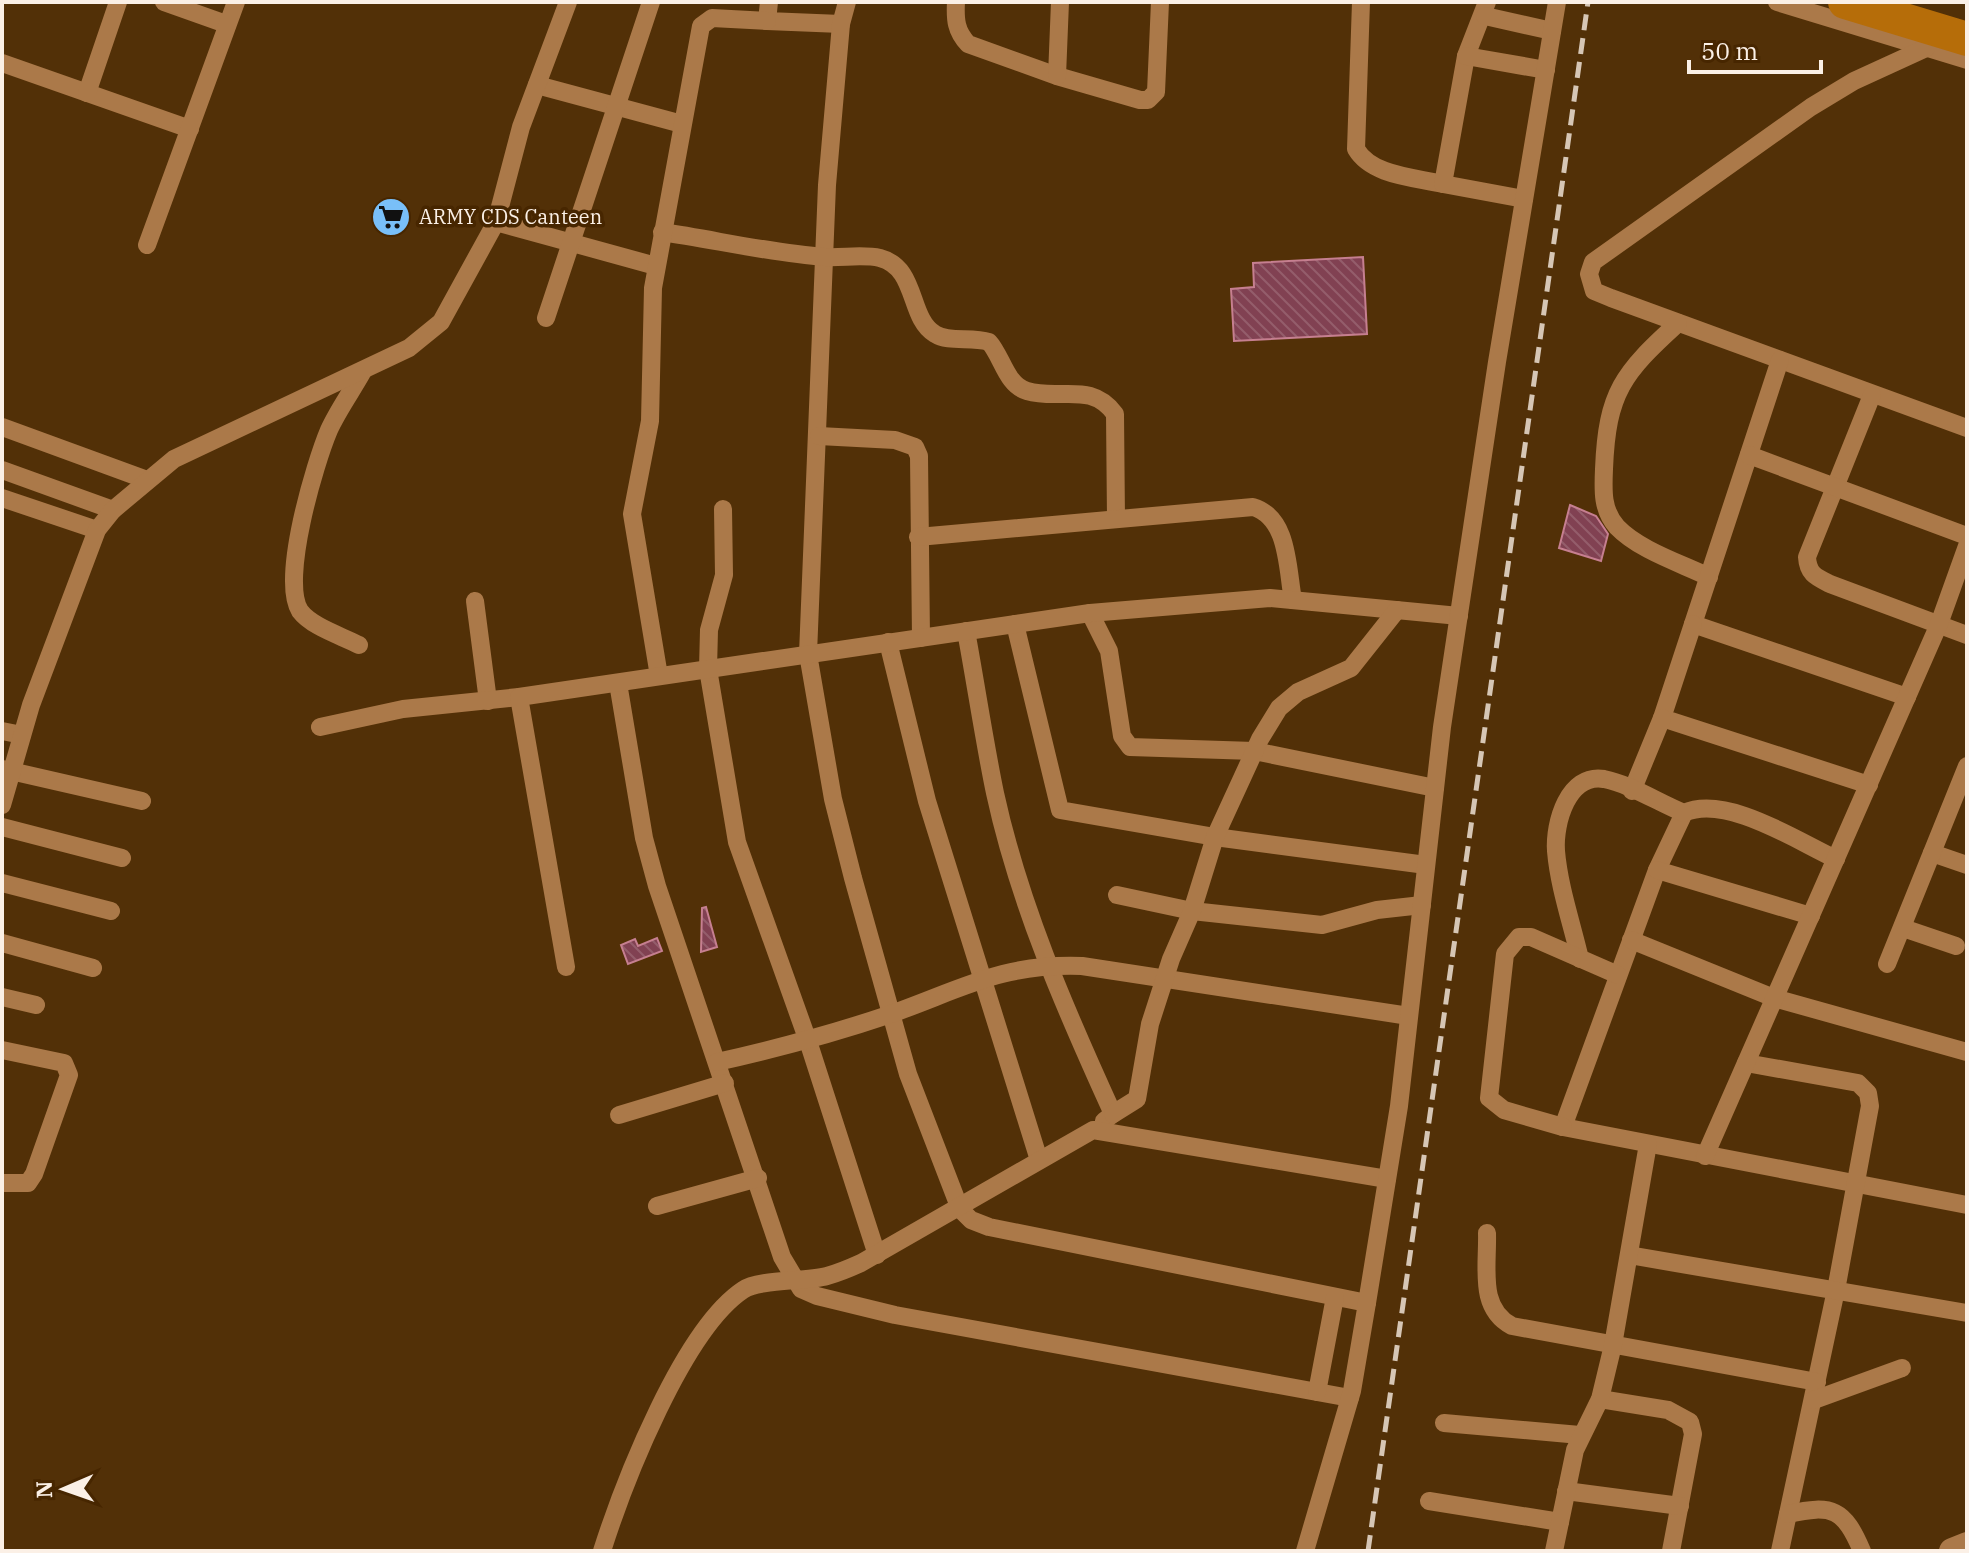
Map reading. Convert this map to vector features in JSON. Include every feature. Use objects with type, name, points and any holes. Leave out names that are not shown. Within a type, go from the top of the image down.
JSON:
[{"type":"highway","points":[[1845,2],[1967,39]]},
{"type":"main road","points":[[1952,1551],[1967,1545]]},
{"type":"street","points":[[87,93],[118,2]]},
{"type":"street","points":[[164,2],[226,24]]},
{"type":"street","points":[[147,245],[236,2]]},
{"type":"street","points":[[2,805],[7,770],[22,735],[58,626],[97,530],[113,510],[174,459],[409,348],[441,322],[496,222],[521,127],[568,2]]},
{"type":"street","points":[[546,318],[651,2]]},
{"type":"street","points":[[767,21],[769,2]]},
{"type":"street","points":[[847,2],[841,24],[824,257],[808,654],[833,799],[891,1014],[908,1074],[960,1209],[971,1220],[989,1227],[1367,1303]]},
{"type":"street","points":[[956,2],[955,22],[968,44],[1057,76],[1140,100],[1153,97],[1156,92],[1160,2]]},
{"type":"street","points":[[1057,76],[1060,2]]},
{"type":"street","points":[[1361,2],[1356,149],[1364,162],[1379,169],[1443,184],[1524,199]]},
{"type":"street","points":[[1305,1551],[1350,1398],[1367,1303],[1409,1016],[1435,788],[1459,616],[1557,2]]},
{"type":"street","points":[[1777,2],[1967,60]]},
{"type":"street","points":[[1443,184],[1466,56],[1486,9],[1552,31]]},
{"type":"street","points":[[659,676],[632,514],[650,421],[650,320],[656,266],[704,21],[712,18],[841,24]]},
{"type":"street","points":[[1926,48],[1854,81],[1811,107],[1593,262],[1589,274],[1594,291],[1967,428]]},
{"type":"street","points":[[1466,56],[1546,70]]},
{"type":"street","points":[[2,63],[190,129]]},
{"type":"street","points":[[537,85],[682,124]]},
{"type":"street","points":[[496,222],[656,266]]},
{"type":"street","points":[[662,232],[824,257],[880,258],[895,265],[910,283],[927,328],[941,337],[977,338],[989,342],[1009,377],[1026,391],[1097,396],[1107,403],[1115,414],[1116,519]]},
{"type":"street","points":[[1678,323],[1641,357],[1624,378],[1610,405],[1605,440],[1604,506],[1627,536],[1709,577]]},
{"type":"street","points":[[1632,791],[1662,718],[1780,360]]},
{"type":"street","points":[[359,645],[301,612],[295,599],[295,573],[307,504],[329,430],[363,371]]},
{"type":"street","points":[[1872,395],[1807,557],[1808,568],[1814,576],[1830,584],[1967,635]]},
{"type":"street","points":[[2,427],[147,480]]},
{"type":"street","points":[[819,436],[895,440],[915,447],[919,456],[921,638]]},
{"type":"street","points":[[1749,455],[1967,536]]},
{"type":"street","points":[[2,470],[113,510]]},
{"type":"street","points":[[2,498],[97,530]]},
{"type":"street","points":[[918,537],[1232,506],[1269,512],[1278,524],[1293,600]]},
{"type":"street","points":[[723,509],[724,575],[709,630],[708,669],[737,842],[808,1041],[877,1255]]},
{"type":"street","points":[[1705,1156],[1939,624],[1967,546]]},
{"type":"street","points":[[320,727],[403,709],[519,697],[1090,613],[1270,598],[1459,616]]},
{"type":"street","points":[[475,601],[488,701]]},
{"type":"street","points":[[602,1551],[615,1509],[677,1373],[722,1309],[744,1288],[827,1276],[877,1255],[1093,1130],[1137,1099],[1150,1024],[1164,981],[1192,911],[1215,837],[1254,751],[1279,708],[1298,692],[1351,668],[1397,610]]},
{"type":"street","points":[[1090,613],[1109,651],[1122,736],[1130,747],[1254,751],[1435,788]]},
{"type":"street","points":[[1015,624],[1060,810],[1215,837],[1426,865]]},
{"type":"street","points":[[1693,624],[1907,697]]},
{"type":"street","points":[[966,631],[996,795],[1014,863],[1050,965],[1113,1114]]},
{"type":"street","points":[[888,642],[927,801],[1039,1160]]},
{"type":"street","points":[[618,683],[644,838],[675,942],[758,1178],[782,1257],[794,1281],[817,1296],[895,1315],[1350,1398]]},
{"type":"street","points":[[519,697],[566,967]]},
{"type":"street","points":[[1662,718],[1869,785]]},
{"type":"street","points":[[2,731],[22,735]]},
{"type":"street","points":[[1887,964],[1967,766]]},
{"type":"street","points":[[7,770],[142,801]]},
{"type":"street","points":[[1580,959],[1556,850],[1558,827],[1576,786],[1588,780],[1604,779],[1684,813],[1707,807],[1729,811],[1836,859]]},
{"type":"street","points":[[1563,1127],[1657,870],[1684,813]]},
{"type":"street","points":[[2,827],[122,858]]},
{"type":"street","points":[[1932,853],[1967,865]]},
{"type":"street","points":[[1657,870],[1811,916]]},
{"type":"street","points":[[2,883],[111,911]]},
{"type":"street","points":[[1117,895],[1192,911],[1322,925],[1377,910],[1422,905]]},
{"type":"street","points":[[1903,928],[1956,946]]},
{"type":"street","points":[[1618,975],[1531,937],[1519,937],[1511,944],[1505,954],[1489,1098],[1504,1110],[1563,1127],[1967,1205]]},
{"type":"street","points":[[1631,940],[1774,998],[1967,1052]]},
{"type":"street","points":[[2,943],[93,968]]},
{"type":"street","points":[[717,1062],[808,1041],[891,1014],[982,977],[1050,965],[1082,966],[1164,981],[1409,1016]]},
{"type":"street","points":[[2,997],[36,1005]]},
{"type":"street","points":[[2,1050],[64,1063],[69,1075],[34,1174],[28,1183],[2,1183]]},
{"type":"street","points":[[1746,1063],[1858,1083],[1868,1093],[1870,1106],[1836,1290],[1780,1551]]},
{"type":"street","points":[[619,1115],[725,1083]]},
{"type":"street","points":[[1093,1130],[1387,1179]]},
{"type":"street","points":[[1554,1551],[1580,1435],[1600,1399],[1613,1345],[1648,1144]]},
{"type":"street","points":[[657,1206],[758,1178]]},
{"type":"street","points":[[1487,1233],[1489,1308],[1499,1319],[1512,1326],[1613,1345],[1815,1391],[1902,1368]]},
{"type":"street","points":[[1629,1255],[1967,1313]]},
{"type":"street","points":[[1317,1392],[1335,1297]]},
{"type":"street","points":[[1600,1399],[1668,1410],[1690,1422],[1693,1434],[1671,1551]]},
{"type":"street","points":[[1444,1423],[1580,1435]]},
{"type":"street","points":[[1566,1491],[1680,1506]]},
{"type":"street","points":[[1429,1501],[1560,1522]]},
{"type":"street","points":[[1788,1514],[1816,1508],[1831,1509],[1851,1526],[1862,1551]]},
{"type":"building","points":[[1363,257],[1367,334],[1234,341],[1231,289],[1254,287],[1253,263]]},
{"type":"building","points":[[1570,505],[1596,516],[1608,534],[1601,561],[1559,548]]},
{"type":"building","points":[[706,907],[717,947],[701,952],[702,908]]},
{"type":"building","points":[[657,938],[662,951],[628,964],[621,945],[635,939],[638,946]]},
{"type":"railway","points":[[1368,1551],[1588,2]]},
{"type":"place","name":"ARMY CDS Canteen","points":[[391,217]]}]
